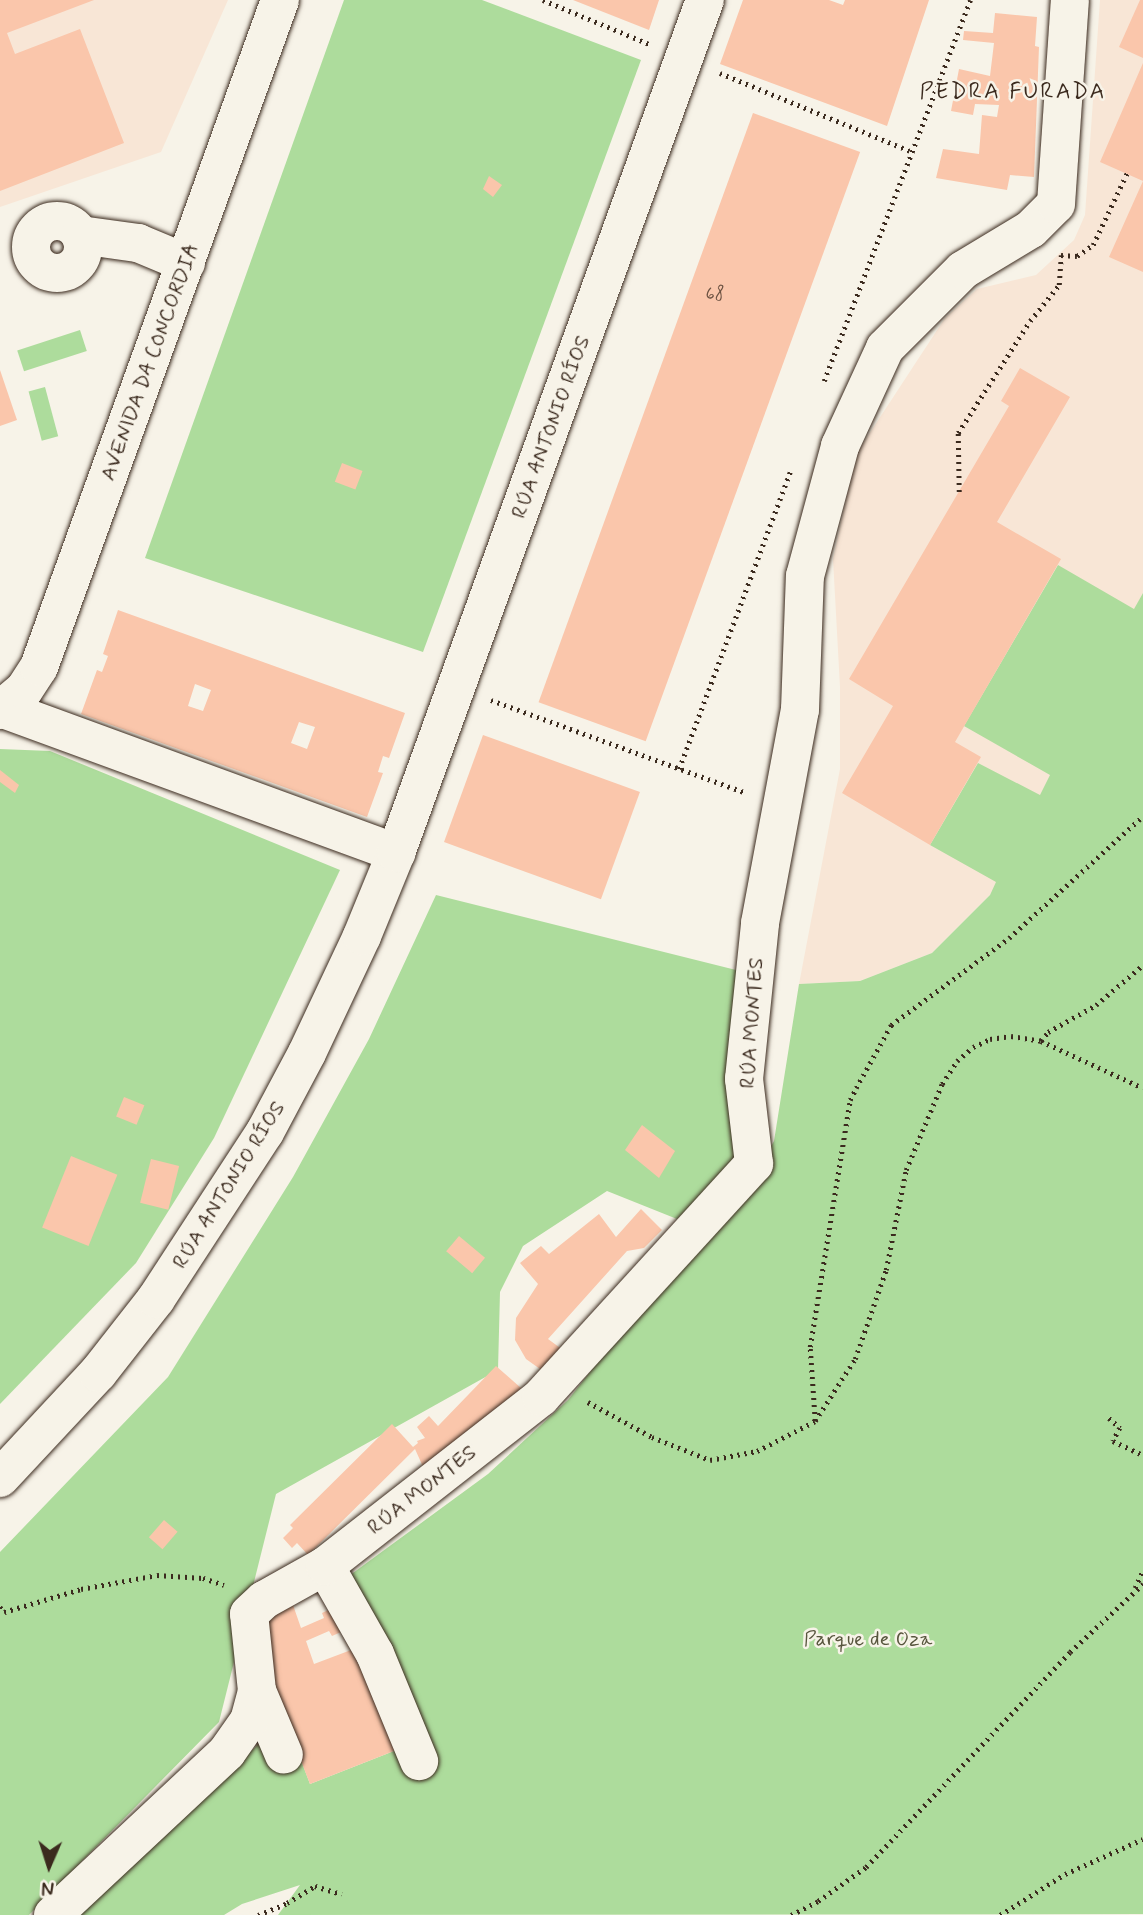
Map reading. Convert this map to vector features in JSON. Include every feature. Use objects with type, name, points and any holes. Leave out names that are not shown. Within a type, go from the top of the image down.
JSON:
[{"type":"street","name":"AVENIDA DA CONCORDIA","points":[[1,710],[24,690],[39,667],[280,0]]},
{"type":"street","name":"RÚA ANTONIO RÍOS","points":[[0,1478],[98,1373],[156,1299],[265,1132],[307,1053],[362,936],[396,853],[705,0]]},
{"type":"street","name":"RÚA MONTES","points":[[264,1600],[325,1566],[541,1397],[754,1164],[744,1079],[761,923],[800,710],[805,576],[808,563],[841,446],[885,348],[963,270],[1031,229],[1056,204],[1070,0]]},
{"type":"street","points":[[15,241],[41,268],[59,274],[69,271],[82,255],[80,235],[138,243],[186,263]]},
{"type":"street","points":[[1,710],[396,853]]},
{"type":"street","points":[[325,1566],[375,1654],[419,1761]]},
{"type":"street","points":[[264,1600],[249,1615],[257,1691],[284,1755]]},
{"type":"street","points":[[53,1915],[227,1752],[249,1721],[257,1691]]},
{"type":"path","points":[[543,0],[660,48]]},
{"type":"path","points":[[716,72],[910,151]]},
{"type":"path","points":[[959,492],[958,433],[1030,321],[1059,285],[1061,255],[1077,256],[1093,245],[1126,173]]},
{"type":"path","points":[[458,687],[563,729],[730,786]]},
{"type":"path","points":[[815,1421],[810,1348],[850,1100],[856,1088],[891,1025],[1009,938],[1143,816]]},
{"type":"path","points":[[1041,1041],[1048,1031],[1096,1004],[1143,965]]},
{"type":"path","points":[[554,1383],[652,1437],[710,1460],[757,1451],[815,1421],[855,1359],[886,1270],[906,1170],[942,1084],[957,1061],[973,1047],[990,1039],[1011,1037],[1041,1041],[1143,1088]]},
{"type":"path","points":[[1109,1418],[1120,1428],[1113,1441],[1143,1455]]},
{"type":"path","points":[[1134,1592],[1143,1570]]},
{"type":"path","points":[[0,1607],[4,1612],[81,1589],[157,1575],[203,1578],[264,1600]]},
{"type":"path","points":[[790,1915],[818,1901],[866,1867],[1070,1653],[1143,1584]]},
{"type":"path","points":[[1000,1915],[1065,1874],[1143,1839]]},
{"type":"path","points":[[258,1915],[288,1903],[315,1886],[342,1894]]},
{"type":"shaded area","points":[[0,0],[228,0],[161,152],[0,207]]},
{"type":"shaded area","points":[[1100,0],[1143,0],[1143,593],[990,895],[932,953],[860,981],[799,984],[840,769],[840,687],[833,559],[856,454],[945,318],[977,289],[1036,275],[1074,240],[1085,215]]},
{"type":"green space","points":[[344,0],[482,0],[641,60],[423,652],[145,558]]},
{"type":"green space","points":[[80,330],[87,351],[24,371],[17,350]]},
{"type":"green space","points":[[45,387],[58,436],[42,441],[29,391]]},
{"type":"green space","name":"Parque de Oza","points":[[1058,565],[1134,609],[1143,593],[1143,1914],[278,1915],[300,1885],[242,1904],[224,1915],[77,1915],[266,1737],[301,1760],[310,1784],[399,1749],[412,1780],[432,1761],[342,1581],[488,1474],[568,1400],[680,1257],[737,1209],[774,1141],[799,984],[860,981],[932,953],[990,895],[996,882],[930,845],[978,763],[1040,795],[1050,775],[964,726]]},
{"type":"green space","points":[[0,749],[50,751],[340,870],[214,1138],[136,1263],[0,1404]]},
{"type":"green space","points":[[436,895],[744,972],[737,1161],[677,1219],[607,1191],[523,1246],[500,1292],[498,1370],[276,1494],[219,1722],[29,1915],[0,1915],[0,1552],[168,1377],[293,1177],[369,1039]]},
{"type":"building","points":[[0,0],[94,0],[7,33],[15,54],[80,29],[124,143],[0,191]]},
{"type":"building","points":[[573,0],[659,0],[649,30]]},
{"type":"building","points":[[743,0],[829,0],[843,5],[845,0],[929,0],[887,126],[720,64]]},
{"type":"building","points":[[1140,0],[1143,0],[1143,58],[1119,47]]},
{"type":"building","points":[[995,13],[1037,17],[1035,46],[1039,47],[1034,177],[1010,175],[1007,190],[936,178],[943,149],[979,154],[982,115],[997,117],[999,105],[975,104],[973,115],[951,111],[959,69],[990,76],[994,43],[963,40],[964,31],[993,33]]},
{"type":"building","points":[[1143,63],[1143,181],[1100,162]]},
{"type":"building","points":[[753,113],[860,152],[646,741],[539,702]]},
{"type":"building","points":[[489,176],[502,185],[493,197],[483,189]]},
{"type":"building","points":[[1143,181],[1143,272],[1109,257]]},
{"type":"building","points":[[1020,368],[1070,397],[997,522],[1061,559],[955,742],[981,757],[930,845],[842,793],[893,706],[849,679],[1009,406],[1001,401]]},
{"type":"building","points":[[0,370],[17,420],[0,426]]},
{"type":"building","points":[[342,463],[363,471],[355,490],[335,482]]},
{"type":"building","points":[[118,610],[405,713],[389,758],[383,756],[378,772],[383,773],[367,817],[81,714],[97,670],[102,672],[108,656],[103,654]],"holes":[[[195,684],[211,690],[203,711],[188,706]],[[299,722],[315,727],[307,749],[291,743]]]},
{"type":"building","points":[[483,735],[640,792],[601,899],[444,842]]},
{"type":"building","points":[[0,770],[19,785],[15,793],[0,782]]},
{"type":"building","points":[[124,1097],[144,1105],[137,1125],[116,1116]]},
{"type":"building","points":[[642,1125],[675,1151],[659,1178],[625,1150]]},
{"type":"building","points":[[71,1156],[117,1175],[89,1246],[42,1227]]},
{"type":"building","points":[[151,1159],[179,1166],[168,1210],[140,1203]]},
{"type":"building","points":[[641,1209],[662,1230],[644,1248],[627,1251],[548,1339],[563,1350],[547,1374],[526,1359],[515,1340],[516,1318],[538,1284],[520,1263],[541,1246],[549,1254],[599,1214],[616,1237]]},
{"type":"building","points":[[459,1236],[485,1258],[472,1273],[446,1251]]},
{"type":"building","points":[[496,1366],[521,1388],[492,1417],[424,1469],[415,1449],[308,1555],[297,1543],[292,1548],[283,1538],[293,1528],[290,1525],[392,1424],[413,1447],[417,1441],[425,1438],[417,1427],[429,1416],[438,1426]]},
{"type":"building","points":[[164,1520],[178,1532],[162,1549],[149,1537]]},
{"type":"building","points":[[293,1605],[301,1628],[324,1618],[322,1613],[339,1605],[350,1628],[332,1636],[329,1631],[306,1641],[314,1664],[359,1647],[399,1749],[310,1784],[274,1691],[258,1623]]},
{"type":"district","name":"PEDRA FURADA","points":[[1013,92]]}]
